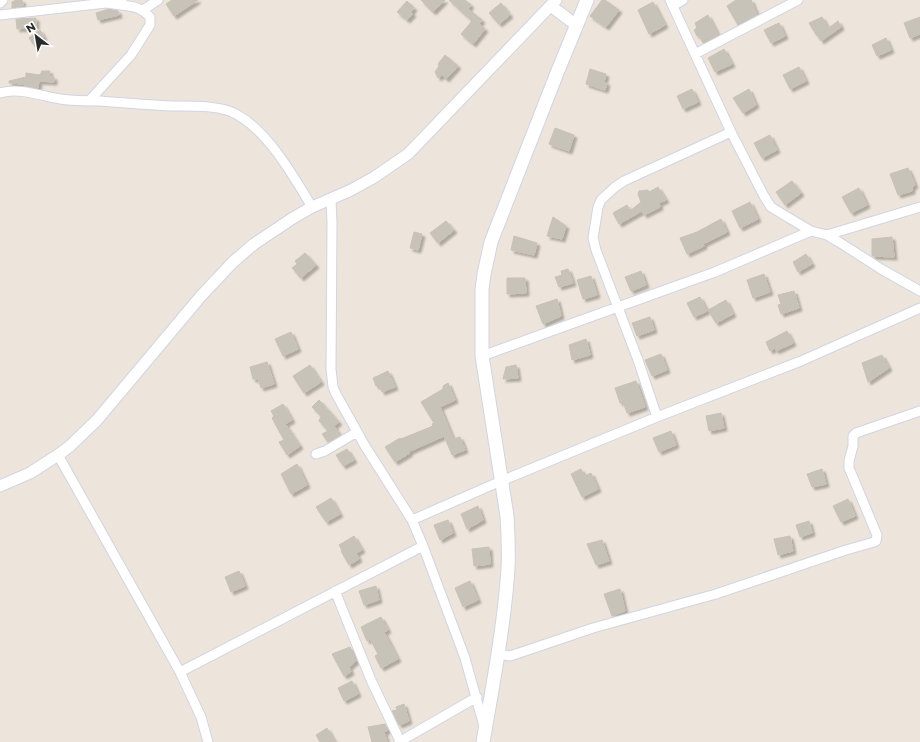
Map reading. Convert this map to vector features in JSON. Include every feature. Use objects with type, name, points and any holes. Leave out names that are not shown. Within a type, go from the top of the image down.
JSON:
[{"type":"main road","points":[[484,736],[498,654],[508,568],[508,543],[507,516],[482,356],[482,289],[487,255],[491,242],[587,0]]},
{"type":"street","points":[[0,4],[3,0]]},
{"type":"street","points":[[143,10],[158,0]]},
{"type":"street","points":[[683,0],[672,3],[731,132],[769,204],[774,209],[811,231],[827,235],[920,291]]},
{"type":"street","points":[[695,54],[798,0]]},
{"type":"street","points":[[0,15],[122,2],[143,10],[150,17],[150,24],[131,55],[89,101]]},
{"type":"street","points":[[0,486],[30,473],[58,456],[70,446],[97,420],[201,296],[233,262],[265,236],[293,218],[312,207],[331,200],[373,178],[408,154],[553,3],[576,25]]},
{"type":"street","points":[[1,91],[18,92],[61,99],[198,107],[228,111],[236,114],[251,125],[280,157],[295,178],[312,207]]},
{"type":"street","points":[[657,417],[596,250],[593,238],[598,207],[601,200],[624,181],[731,132]]},
{"type":"street","points":[[331,200],[331,376],[333,387],[357,432],[412,520],[465,658],[477,697],[484,736]]},
{"type":"street","points":[[827,235],[920,207]]},
{"type":"street","points":[[482,356],[715,272],[811,231]]},
{"type":"street","points":[[412,520],[501,481],[657,417],[801,361],[920,308]]},
{"type":"street","points":[[498,654],[510,656],[593,628],[745,585],[762,578],[876,541],[877,534],[849,468],[849,461],[853,446],[853,436],[856,433],[920,410]]},
{"type":"street","points":[[316,454],[325,451],[357,432]]},
{"type":"street","points":[[58,456],[180,672],[201,717],[208,742]]},
{"type":"street","points":[[180,672],[423,546]]},
{"type":"street","points":[[335,591],[371,680],[399,742],[477,697]]},
{"type":"building","points":[[22,0],[23,6],[12,8],[12,2]]},
{"type":"building","points":[[172,0],[198,0],[174,16],[166,4]]},
{"type":"building","points":[[421,0],[445,0],[433,12]]},
{"type":"building","points":[[449,0],[465,0],[471,5],[468,9],[482,20],[479,24],[485,29],[473,44],[461,34],[472,21]]},
{"type":"building","points":[[602,0],[605,0],[619,10],[606,27],[590,16]]},
{"type":"building","points":[[736,0],[751,0],[757,15],[738,25],[727,6]]},
{"type":"building","points":[[407,1],[414,8],[411,12],[413,14],[407,20],[397,12]]},
{"type":"building","points":[[653,2],[665,25],[649,34],[638,10]]},
{"type":"building","points":[[501,3],[510,15],[499,24],[489,13]]},
{"type":"building","points":[[109,9],[118,11],[119,15],[98,20],[96,13]]},
{"type":"building","points":[[708,15],[718,35],[703,43],[699,35],[697,36],[694,30],[697,28],[695,23]]},
{"type":"building","points":[[822,17],[828,28],[817,36],[809,23]]},
{"type":"building","points":[[920,17],[920,34],[910,38],[904,23]]},
{"type":"building","points":[[36,18],[36,27],[17,29],[16,19]]},
{"type":"building","points":[[838,21],[841,27],[821,41],[818,36]]},
{"type":"building","points":[[779,23],[785,36],[771,43],[764,30]]},
{"type":"building","points":[[40,30],[44,37],[33,44],[29,38]]},
{"type":"building","points":[[886,38],[891,50],[877,56],[872,45]]},
{"type":"building","points":[[724,49],[732,64],[715,72],[708,58]]},
{"type":"building","points":[[445,55],[458,66],[446,79],[442,75],[438,78],[435,72],[439,66],[438,64]]},
{"type":"building","points":[[799,67],[806,81],[790,89],[783,75]]},
{"type":"building","points":[[590,69],[606,74],[604,82],[607,83],[605,90],[586,84]]},
{"type":"building","points":[[42,71],[50,71],[49,76],[54,77],[54,82],[39,81],[38,88],[25,86],[25,84],[9,83],[9,81],[26,77],[26,73],[40,75]]},
{"type":"building","points":[[692,89],[698,102],[683,109],[677,96]]},
{"type":"building","points":[[749,89],[756,105],[743,113],[733,98]]},
{"type":"building","points":[[555,128],[574,135],[569,151],[549,144]]},
{"type":"building","points":[[770,135],[777,150],[762,158],[754,143]]},
{"type":"building","points":[[908,168],[915,185],[912,187],[912,191],[898,195],[890,174]]},
{"type":"building","points":[[792,181],[801,193],[785,205],[776,192]]},
{"type":"building","points":[[658,187],[666,200],[659,203],[660,207],[644,215],[642,211],[619,224],[613,213],[627,205],[630,211],[641,202],[638,194],[639,191],[648,190],[649,192]]},
{"type":"building","points":[[859,188],[867,205],[851,213],[842,197]]},
{"type":"building","points":[[750,202],[758,219],[740,228],[732,211]]},
{"type":"building","points":[[553,217],[566,226],[562,239],[547,236]]},
{"type":"building","points":[[721,219],[727,232],[687,254],[680,238],[697,232]]},
{"type":"building","points":[[446,221],[454,230],[438,243],[430,233]]},
{"type":"building","points":[[414,232],[422,234],[418,250],[410,248]]},
{"type":"building","points":[[514,236],[537,243],[534,255],[511,250]]},
{"type":"building","points":[[892,237],[894,257],[872,256],[872,239]]},
{"type":"building","points":[[305,253],[316,265],[301,278],[292,268],[297,264],[295,261]]},
{"type":"building","points":[[806,254],[812,264],[798,272],[793,262]]},
{"type":"building","points":[[568,269],[573,283],[559,287],[555,277],[562,275],[561,271]]},
{"type":"building","points":[[641,271],[646,285],[631,291],[625,277]]},
{"type":"building","points":[[764,274],[770,292],[753,298],[747,280]]},
{"type":"building","points":[[591,276],[597,295],[583,299],[577,280]]},
{"type":"building","points":[[507,278],[525,278],[526,293],[507,294]]},
{"type":"building","points":[[794,291],[799,308],[781,314],[778,305],[781,304],[778,295]]},
{"type":"building","points":[[700,297],[707,311],[694,317],[687,303]]},
{"type":"building","points":[[557,299],[561,316],[543,324],[536,306]]},
{"type":"building","points":[[726,300],[733,314],[716,323],[708,310]]},
{"type":"building","points":[[650,317],[654,330],[637,336],[632,323]]},
{"type":"building","points":[[787,331],[793,343],[776,351],[775,348],[770,351],[766,342]]},
{"type":"building","points":[[291,332],[298,349],[283,356],[275,339]]},
{"type":"building","points":[[586,339],[590,355],[572,360],[569,345]]},
{"type":"building","points":[[661,354],[667,370],[652,376],[645,360]]},
{"type":"building","points":[[882,355],[889,368],[868,382],[862,363]]},
{"type":"building","points":[[267,362],[274,384],[261,388],[258,379],[253,379],[250,367]]},
{"type":"building","points":[[310,365],[321,382],[304,393],[293,376]]},
{"type":"building","points":[[516,365],[518,378],[503,379],[506,367]]},
{"type":"building","points":[[388,371],[395,387],[382,392],[379,385],[376,386],[373,378]]},
{"type":"building","points":[[636,381],[645,407],[627,413],[623,402],[620,403],[615,388]]},
{"type":"building","points":[[448,383],[455,400],[440,407],[453,439],[460,437],[465,450],[452,455],[444,436],[408,452],[410,453],[395,462],[385,447],[400,438],[401,439],[433,426],[432,424],[434,423],[421,402],[443,389],[443,386]]},
{"type":"building","points":[[319,400],[339,422],[334,426],[340,435],[328,442],[322,434],[328,431],[319,421],[321,416],[312,407]]},
{"type":"building","points":[[283,404],[292,420],[285,424],[300,446],[287,455],[279,442],[284,440],[272,418],[274,416],[271,411]]},
{"type":"building","points":[[721,413],[724,428],[709,431],[706,416]]},
{"type":"building","points":[[671,431],[676,445],[659,452],[653,438]]},
{"type":"building","points":[[347,449],[354,460],[343,466],[336,455]]},
{"type":"building","points":[[297,464],[307,485],[291,494],[281,474]]},
{"type":"building","points":[[581,469],[584,476],[591,473],[598,489],[582,497],[571,474]]},
{"type":"building","points":[[822,469],[826,484],[812,487],[807,474]]},
{"type":"building","points":[[331,498],[340,514],[326,522],[316,507]]},
{"type":"building","points":[[848,499],[855,516],[841,522],[833,506]]},
{"type":"building","points":[[478,506],[483,520],[467,529],[461,514]]},
{"type":"building","points":[[448,520],[453,533],[440,540],[434,525]]},
{"type":"building","points":[[809,521],[812,533],[800,537],[796,525]]},
{"type":"building","points":[[354,536],[362,550],[356,553],[359,559],[349,565],[339,545]]},
{"type":"building","points":[[790,536],[793,551],[778,555],[774,539]]},
{"type":"building","points":[[602,540],[609,561],[596,565],[587,544]]},
{"type":"building","points":[[489,547],[490,564],[474,566],[472,549]]},
{"type":"building","points":[[239,571],[245,586],[231,592],[225,577]]},
{"type":"building","points":[[470,581],[478,600],[463,607],[455,588]]},
{"type":"building","points":[[376,586],[379,600],[364,605],[359,591]]},
{"type":"building","points":[[620,589],[625,611],[612,616],[604,594]]},
{"type":"building","points":[[381,617],[388,630],[384,632],[398,659],[381,668],[375,656],[378,654],[370,639],[367,641],[361,627]]},
{"type":"building","points":[[350,647],[356,661],[349,667],[351,672],[344,676],[332,654]]},
{"type":"building","points":[[352,681],[358,694],[344,701],[338,688]]},
{"type":"building","points":[[404,704],[409,721],[399,725],[392,711],[397,710],[396,707]]},
{"type":"building","points":[[385,724],[388,730],[384,732],[387,742],[372,742],[368,727]]},
{"type":"building","points":[[327,728],[335,742],[320,742],[316,735]]}]
